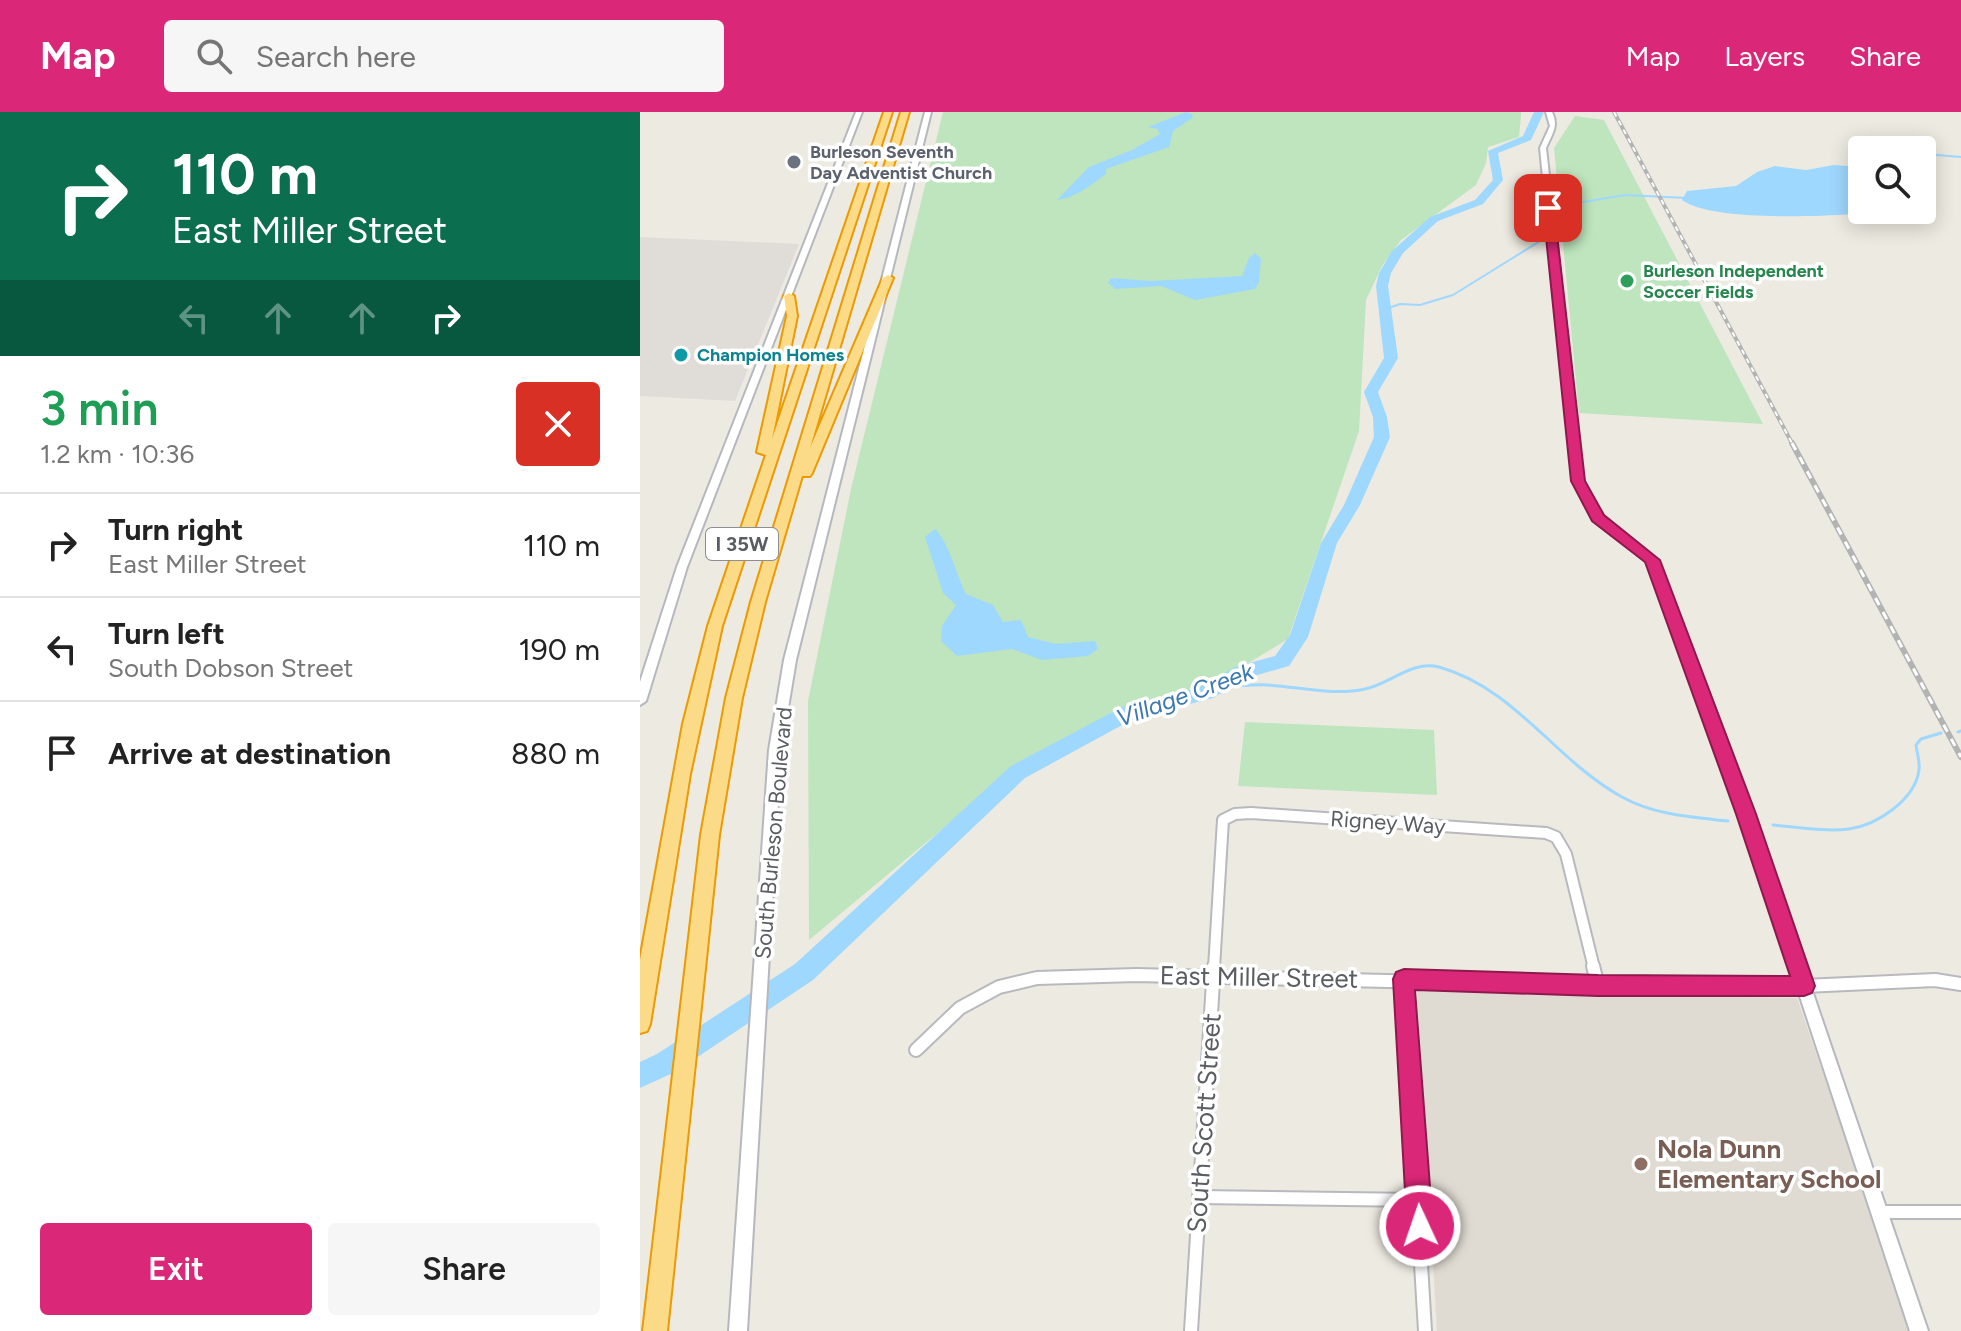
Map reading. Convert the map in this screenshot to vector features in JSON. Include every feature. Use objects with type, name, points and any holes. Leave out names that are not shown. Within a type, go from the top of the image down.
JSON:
[{"type":"highway","name":"I 35W","points":[[640,1024],[682,767],[715,626],[888,112]]},
{"type":"highway","name":"I 35W","points":[[655,1331],[710,835],[726,737],[746,645],[905,112]]},
{"type":"highway","points":[[781,524],[793,504],[888,278]]},
{"type":"highway","points":[[750,521],[753,490],[792,316],[789,296]]},
{"type":"main road","points":[[640,701],[682,567],[859,112]]},
{"type":"main road","name":"South Burleson Boulevard","points":[[738,1331],[775,750],[790,660],[928,112]]},
{"type":"main road","points":[[1549,112],[1554,124],[1553,131],[1543,148],[1578,481],[1598,518],[1652,560],[1746,814],[1919,1331]]},
{"type":"street","name":"Rigney Way","points":[[1223,820],[1235,814],[1251,813],[1406,822],[1553,836],[1566,854],[1598,986]]},
{"type":"street","name":"South Scott Street","points":[[1191,1331],[1223,820]]},
{"type":"street","name":"East Miller Street","points":[[916,1050],[960,1008],[999,987],[1037,978],[1404,979],[1598,986],[1804,986],[1935,980],[1961,984]]},
{"type":"street","points":[[1404,979],[1425,1331]]},
{"type":"street","points":[[1199,1197],[1418,1200]]},
{"type":"street","points":[[1878,1212],[1961,1212]]},
{"type":"shaded area","points":[[640,237],[799,244],[735,401],[640,396]]},
{"type":"shaded area","name":"Nola Dunn Elementary School","points":[[1417,990],[1797,998],[1912,1331],[1437,1331]]},
{"type":"green space","points":[[943,112],[1521,112],[1521,115],[1519,137],[1488,147],[1486,163],[1476,185],[1401,240],[1382,266],[1366,300],[1359,431],[1288,639],[1202,691],[1131,707],[1018,766],[809,940],[808,701],[851,489]]},
{"type":"green space","name":"Burleson Independent Soccer Fields","points":[[1575,116],[1604,120],[1763,424],[1579,413],[1554,148]]},
{"type":"green space","points":[[1245,722],[1434,730],[1437,795],[1238,786]]},
{"type":"water","points":[[1186,112],[1193,115],[1192,118],[1173,131],[1169,147],[1106,169],[1106,174],[1083,190],[1057,200],[1089,167],[1132,150],[1160,134],[1157,129],[1148,127]]},
{"type":"water","points":[[1775,166],[1806,170],[1848,166],[1848,214],[1725,213],[1699,208],[1682,200],[1687,191],[1736,186],[1757,172]]},
{"type":"water","points":[[1255,253],[1261,259],[1259,282],[1255,289],[1195,300],[1161,286],[1115,289],[1108,283],[1111,278],[1151,281],[1242,276],[1249,258]]},
{"type":"water","points":[[935,529],[948,550],[966,594],[993,605],[1003,622],[1021,620],[1028,637],[1056,644],[1095,641],[1098,649],[1088,656],[1042,660],[1012,649],[957,656],[941,641],[942,626],[956,605],[943,593],[925,537]]},
{"type":"waterway","name":"Village Creek","points":[[640,1075],[666,1063],[804,972],[1018,772],[1129,712],[1206,693],[1242,672],[1282,661],[1299,637],[1329,543],[1352,505],[1382,437],[1380,417],[1371,392],[1391,358],[1382,286],[1385,273],[1398,251],[1434,219],[1479,202],[1498,180],[1493,151],[1527,138],[1539,112]]},
{"type":"waterway","points":[[1936,155],[1961,157]]},
{"type":"waterway","points":[[1555,236],[1565,205],[1625,195],[1687,198]]},
{"type":"waterway","points":[[1386,309],[1400,304],[1420,305],[1453,295],[1545,238]]},
{"type":"waterway","points":[[1219,686],[1268,685],[1353,691],[1420,667],[1439,667],[1466,677],[1490,691],[1598,782],[1622,797],[1660,811],[1728,821]]},
{"type":"waterway","points":[[1773,825],[1840,830],[1860,827],[1882,816],[1902,801],[1916,781],[1919,767],[1916,745],[1921,739],[1941,733]]},
{"type":"railway","points":[[1614,112],[1793,445]]},
{"type":"railway","points":[[1792,443],[1961,757]]},
{"type":"place","name":"Burleson Seventh Day Adventist Church","points":[[794,162]]},
{"type":"place","name":"Burleson Independent Soccer Fields","points":[[1627,281]]},
{"type":"place","name":"Champion Homes","points":[[681,355]]},
{"type":"place","name":"Nola Dunn Elementary School","points":[[1641,1164]]},
{"type":"route","points":[[1420,1226],[1404,979],[1598,986],[1804,986],[1746,814],[1652,560],[1598,518],[1578,481],[1573,412],[1548,208]]}]
